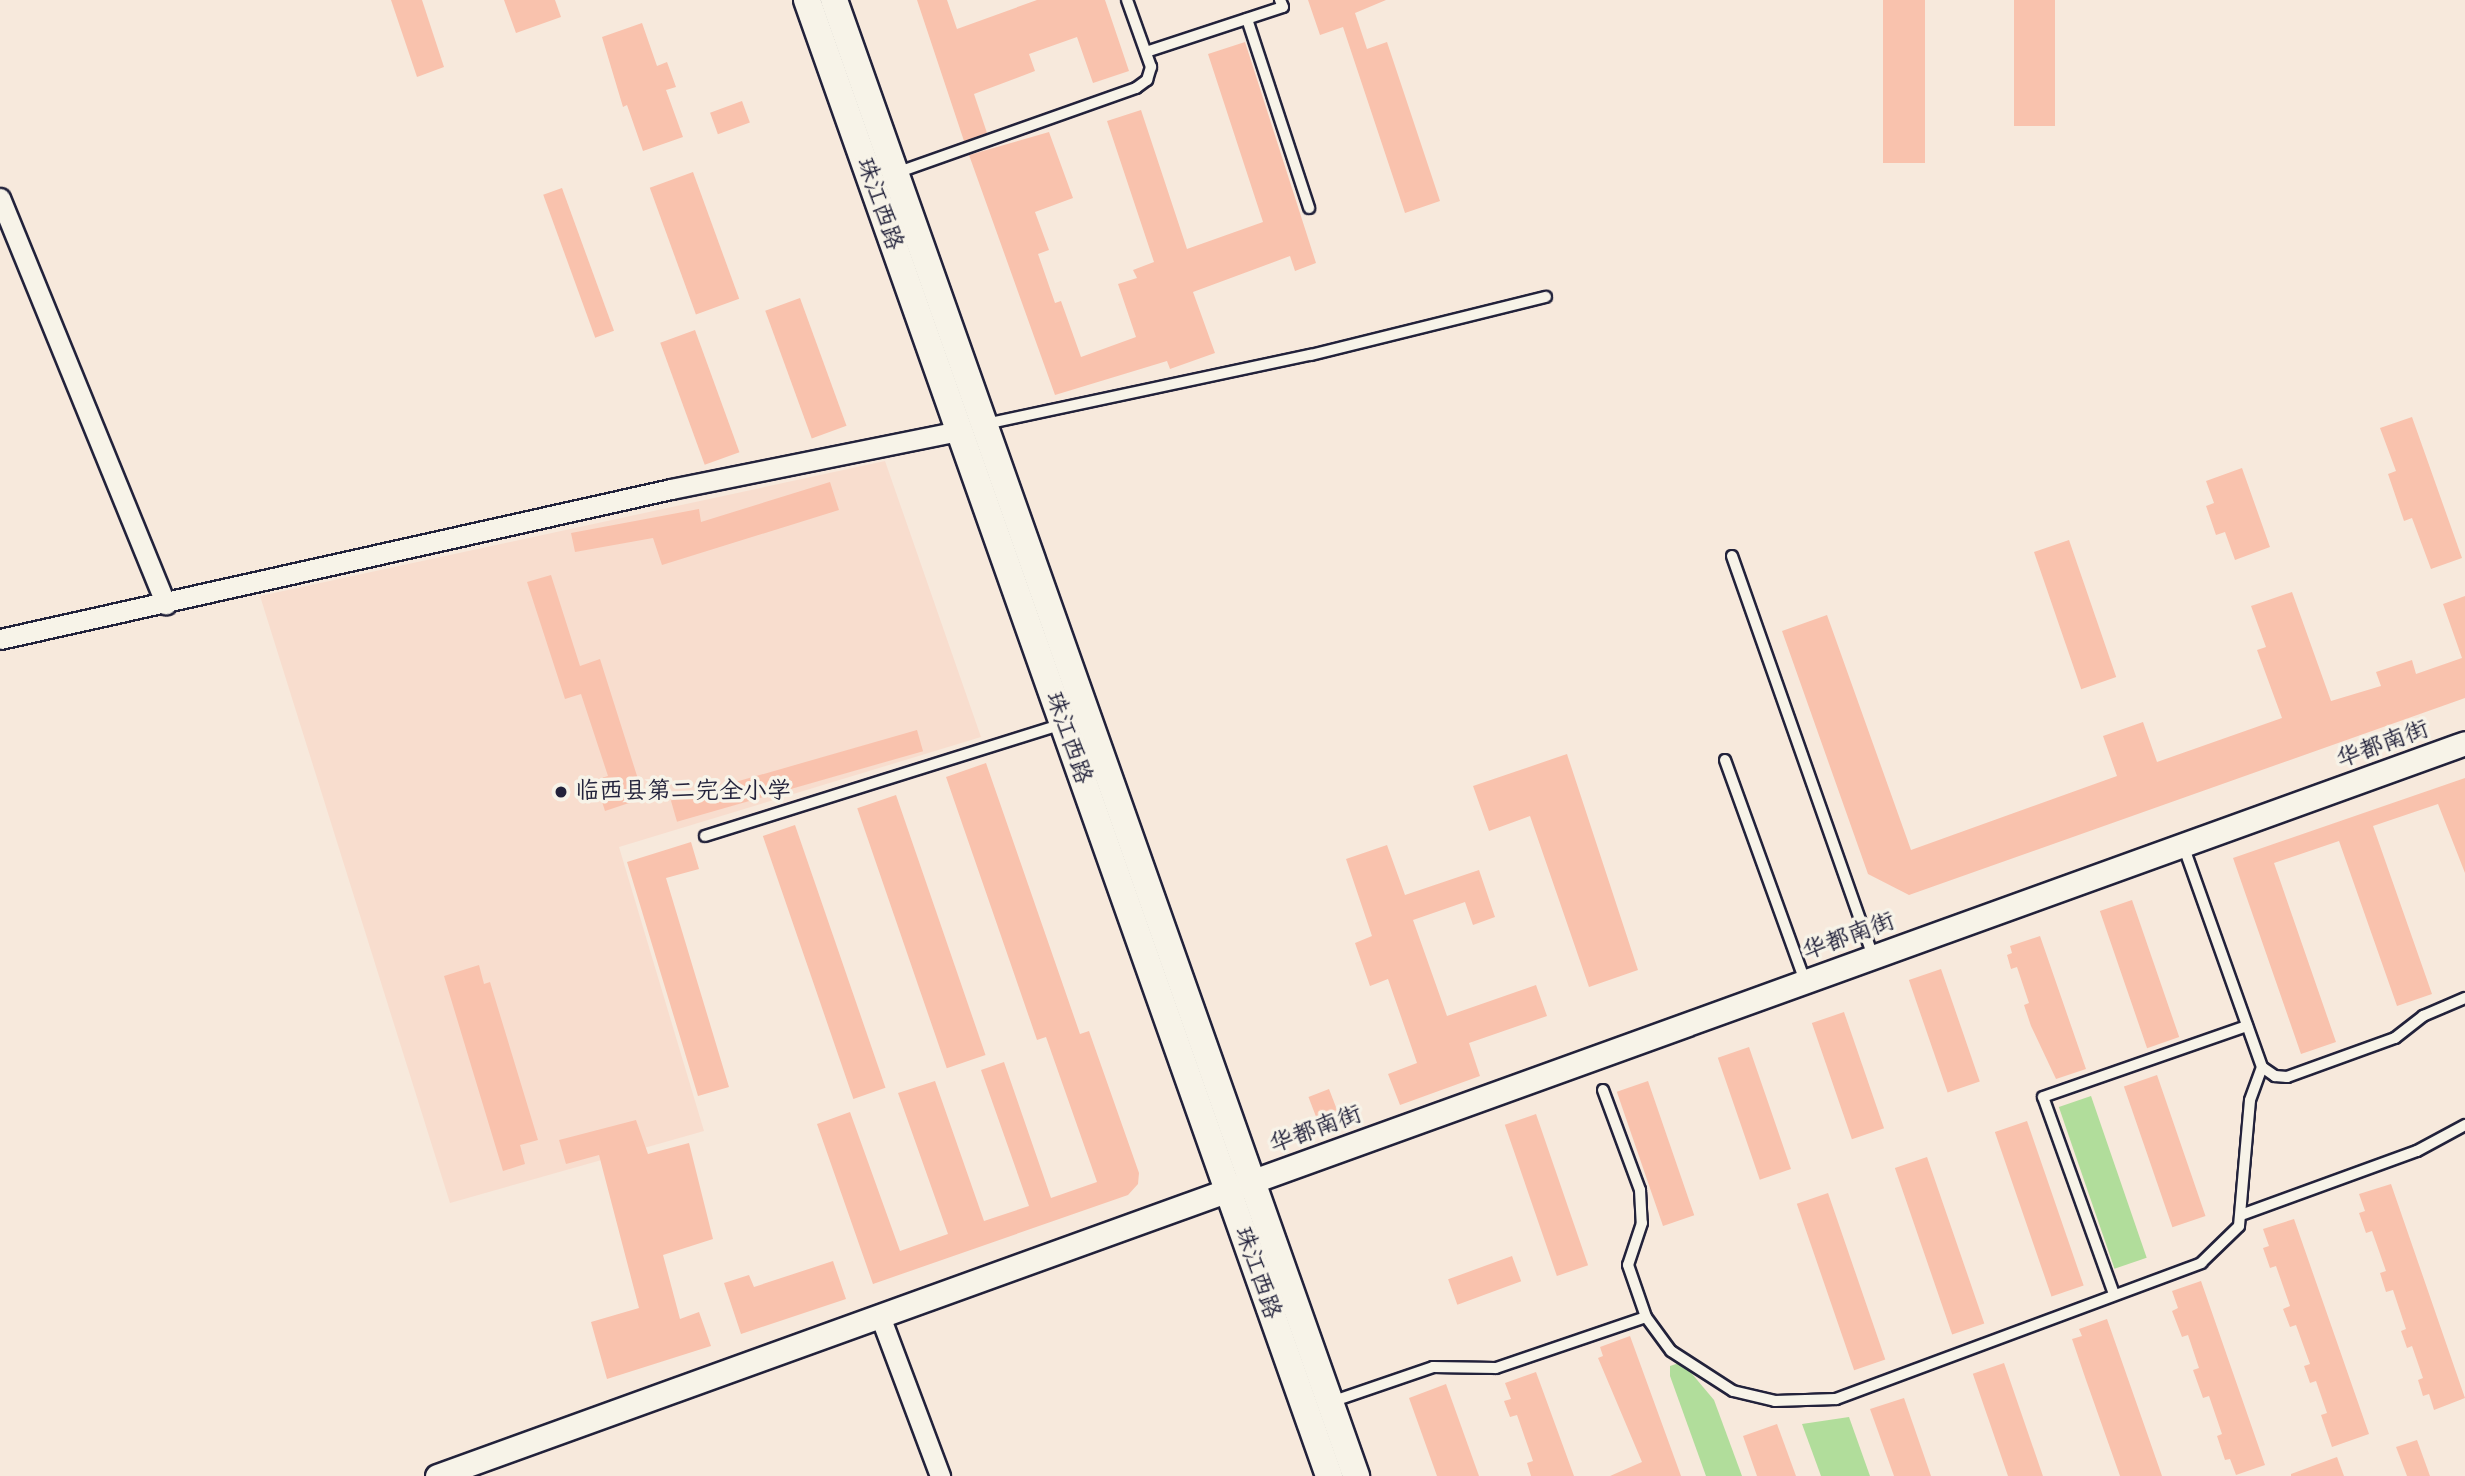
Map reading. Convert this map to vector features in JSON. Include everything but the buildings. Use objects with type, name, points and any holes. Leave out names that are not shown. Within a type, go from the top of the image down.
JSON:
[{"type":"main road","name":"珠江西路","points":[[807,0],[972,428],[1240,1186],[1329,1476]]},
{"type":"main road","name":"珠江西路","points":[[834,0],[895,173],[1063,724],[1240,1186],[1330,1403],[1356,1476]]},
{"type":"street","points":[[0,198],[166,604]]},
{"type":"street","points":[[0,639],[671,489],[972,428]]},
{"type":"street","name":"华都南街","points":[[438,1476],[2465,743]]},
{"type":"street","points":[[880,1316],[940,1476]]},
{"type":"lane","points":[[895,173],[1136,88],[1147,80],[1151,68],[1128,0]]},
{"type":"lane","points":[[1146,52],[1283,7],[1280,0]]},
{"type":"lane","points":[[1247,19],[1309,208]]},
{"type":"lane","points":[[972,428],[1311,355],[1546,297]]},
{"type":"lane","points":[[1732,556],[1873,957]]},
{"type":"lane","points":[[705,836],[1063,724]]},
{"type":"lane","points":[[1725,760],[1806,981]]},
{"type":"lane","points":[[2183,845],[2262,1067],[2275,1076],[2287,1077],[2395,1038],[2423,1016],[2465,998]]},
{"type":"lane","points":[[2114,1294],[2043,1097],[2247,1026]]},
{"type":"lane","points":[[1603,1090],[1640,1190],[1642,1223],[1629,1265],[1646,1317],[1671,1351],[1733,1391],[1775,1401],[1806,1402],[1836,1399],[2201,1263],[2239,1226],[2250,1100],[2262,1067]]},
{"type":"lane","points":[[2241,1215],[2417,1151],[2465,1125]]},
{"type":"lane","points":[[1330,1403],[1433,1367],[1496,1368],[1646,1317]]},
{"type":"shaded area","name":"临西县第二完全小学","points":[[885,461],[981,737],[619,847],[704,1131],[450,1203],[260,596]]},
{"type":"green space","points":[[2091,1096],[2147,1258],[2115,1269],[2059,1107]]},
{"type":"green space","points":[[1682,1362],[1714,1400],[1742,1476],[1706,1476],[1670,1376],[1670,1366]]},
{"type":"green space","points":[[1849,1417],[1870,1476],[1821,1476],[1802,1424]]},
{"type":"place","name":"临西县第二完全小学","points":[[561,792]]}]
